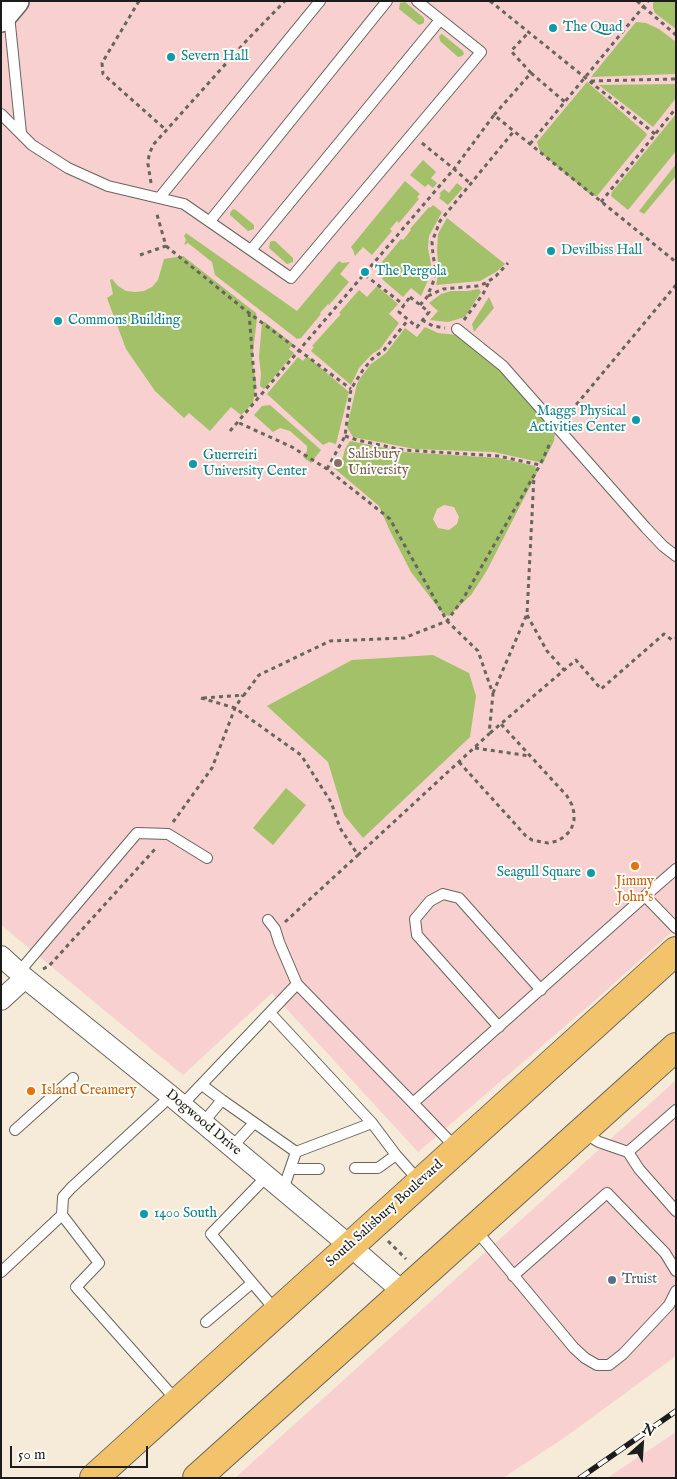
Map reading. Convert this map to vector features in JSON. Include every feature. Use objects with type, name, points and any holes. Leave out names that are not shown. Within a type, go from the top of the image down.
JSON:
[{"type":"main road","name":"South Salisbury Boulevard","points":[[94,1478],[676,951]]},
{"type":"main road","points":[[197,1478],[676,1047]]},
{"type":"street","name":"Dogwood Drive","points":[[1,956],[267,1176],[403,1292]]},
{"type":"street","points":[[1,1000],[22,975]]},
{"type":"lane","points":[[156,197],[320,1]]},
{"type":"lane","points":[[210,221],[387,1]]},
{"type":"lane","points":[[1,114],[32,145],[68,168],[108,186],[184,204],[291,278],[480,52],[417,1]]},
{"type":"lane","points":[[8,10],[21,133]]},
{"type":"lane","points":[[251,250],[440,20]]},
{"type":"lane","points":[[456,330],[503,366],[646,528],[663,546],[676,556]]},
{"type":"lane","points":[[22,975],[137,833],[168,834],[208,858]]},
{"type":"lane","points":[[413,1103],[676,869]]},
{"type":"lane","points":[[499,1027],[418,935],[415,919],[430,901],[443,894],[459,898],[540,990]]},
{"type":"lane","points":[[645,896],[676,928]]},
{"type":"lane","points":[[268,920],[275,929],[278,942],[297,984],[457,1149]]},
{"type":"lane","points":[[178,1401],[76,1287],[99,1263],[62,1215],[63,1198],[71,1188],[176,1101],[202,1085],[297,984]]},
{"type":"lane","points":[[270,1013],[372,1123],[396,1156],[420,1182]]},
{"type":"lane","points":[[15,1130],[73,1078]]},
{"type":"lane","points":[[202,1085],[296,1152]]},
{"type":"lane","points":[[202,1124],[222,1100]]},
{"type":"lane","points":[[628,1152],[676,1110]]},
{"type":"lane","points":[[232,1148],[254,1123]]},
{"type":"lane","points":[[296,1152],[372,1123]]},
{"type":"lane","points":[[581,1132],[599,1142],[628,1152],[639,1169],[676,1211]]},
{"type":"lane","points":[[283,1190],[296,1152]]},
{"type":"lane","points":[[355,1168],[378,1168],[396,1156]]},
{"type":"lane","points":[[291,1169],[319,1169]]},
{"type":"lane","points":[[267,1176],[211,1234],[277,1312]]},
{"type":"lane","points":[[513,1276],[607,1193],[665,1253],[676,1271]]},
{"type":"lane","points":[[1,1272],[62,1215]]},
{"type":"lane","points":[[474,1229],[574,1348],[585,1358],[597,1365],[609,1365],[623,1354],[669,1305],[676,1292]]},
{"type":"lane","points":[[206,1322],[252,1283]]},
{"type":"path","points":[[139,1],[102,63],[103,74],[166,130]]},
{"type":"path","points":[[285,1],[248,39],[153,145],[149,154],[148,164],[166,246],[249,313],[351,389]]},
{"type":"path","points":[[490,1],[655,134]]},
{"type":"path","points":[[637,1],[676,35]]},
{"type":"path","points":[[530,144],[648,1]]},
{"type":"path","points":[[529,32],[511,51],[532,73],[565,102]]},
{"type":"path","points":[[230,431],[365,275],[454,169],[494,115],[532,73]]},
{"type":"path","points":[[590,81],[676,79]]},
{"type":"path","points":[[601,202],[676,108]]},
{"type":"path","points":[[494,115],[676,262]]},
{"type":"path","points":[[420,305],[427,297],[434,280],[435,266],[432,242],[435,231],[449,210],[514,131]]},
{"type":"path","points":[[412,134],[470,184]]},
{"type":"path","points":[[140,255],[166,246]]},
{"type":"path","points":[[422,320],[433,326],[456,330],[478,302],[490,280],[508,263]]},
{"type":"path","points":[[365,275],[404,305]]},
{"type":"path","points":[[427,297],[443,289],[477,286],[490,280]]},
{"type":"path","points":[[410,297],[420,305],[428,312],[417,326],[399,312],[410,297]]},
{"type":"path","points":[[249,313],[256,401]]},
{"type":"path","points":[[327,469],[345,436],[351,389],[372,359],[384,350],[408,320]]},
{"type":"path","points":[[237,422],[292,447],[327,469],[390,519],[447,621],[478,651],[493,694]]},
{"type":"path","points":[[358,855],[340,828],[331,802],[302,755],[235,708],[201,698],[244,695],[259,676],[330,641],[404,638],[447,621],[463,599],[540,465]]},
{"type":"path","points":[[489,734],[493,694],[526,614],[534,476]]},
{"type":"path","points":[[526,614],[547,651],[564,670]]},
{"type":"path","points":[[275,929],[489,734],[576,660],[602,689],[664,634],[672,640],[676,638]]},
{"type":"path","points":[[459,762],[526,836],[540,843],[558,841],[570,830],[574,820],[574,813],[566,796],[501,724]]},
{"type":"path","points":[[474,748],[531,756]]},
{"type":"path","points":[[388,1241],[406,1259]]},
{"type":"shaded area","name":"Salisbury University","points":[[1,1],[676,1],[676,928],[591,1004],[418,1152],[272,993],[183,1075],[1,925]]},
{"type":"shaded area","points":[[676,1080],[676,1356],[564,1438],[503,1478],[235,1478]]},
{"type":"shaded area","points":[[676,1432],[676,1478],[607,1478]]},
{"type":"green space","points":[[656,1],[676,1],[676,29],[655,13],[653,3]]},
{"type":"green space","points":[[405,2],[424,18],[424,23],[419,25],[399,9],[400,3]]},
{"type":"green space","points":[[636,22],[646,23],[659,29],[676,42],[676,74],[591,77]]},
{"type":"green space","points":[[442,34],[463,51],[464,54],[462,56],[458,57],[440,41],[439,36]]},
{"type":"green space","points":[[587,82],[647,135],[597,196],[592,196],[540,152],[537,142]]},
{"type":"green space","points":[[676,84],[676,98],[653,127],[599,85]]},
{"type":"green space","points":[[676,114],[676,151],[628,210],[611,196],[612,192]]},
{"type":"green space","points":[[423,160],[436,172],[431,178],[437,183],[433,188],[428,184],[425,187],[410,175]]},
{"type":"green space","points":[[676,164],[676,176],[644,214],[639,211]]},
{"type":"green space","points":[[405,181],[420,194],[417,197],[419,199],[399,223],[397,221],[390,229],[392,231],[372,255],[363,247],[355,256],[351,247]]},
{"type":"green space","points":[[457,183],[463,188],[448,205],[439,198],[441,195],[439,194],[444,189],[449,193]]},
{"type":"green space","points":[[433,205],[442,212],[429,236],[430,276],[421,296],[411,288],[403,297],[382,279],[390,270],[382,262],[401,239],[403,240],[429,207]]},
{"type":"green space","points":[[233,209],[254,225],[254,229],[248,231],[230,215]]},
{"type":"green space","points":[[447,218],[505,264],[496,272],[480,281],[436,285],[439,272],[438,234]]},
{"type":"green space","points":[[186,233],[297,311],[339,261],[342,263],[350,262],[340,274],[349,282],[320,313],[301,338],[297,339],[215,275],[212,262],[188,243],[184,245]]},
{"type":"green space","points":[[272,241],[275,241],[293,258],[293,262],[287,264],[269,248]]},
{"type":"green space","points":[[183,256],[256,313],[257,318],[252,360],[256,382],[253,403],[241,415],[231,407],[210,431],[189,413],[184,418],[155,391],[126,349],[107,298],[113,294],[110,280],[112,279],[126,291],[144,291],[152,287],[158,280],[164,259]]},
{"type":"green space","points":[[377,286],[398,304],[389,314],[399,323],[380,349],[372,354],[359,368],[351,385],[311,351],[314,347],[312,346],[341,314],[339,313],[359,290],[367,297]]},
{"type":"green space","points":[[479,289],[481,292],[465,317],[448,322],[430,320],[438,311],[429,303],[441,294],[451,291]]},
{"type":"green space","points":[[489,297],[494,308],[474,332],[472,324]]},
{"type":"green space","points":[[262,322],[265,322],[293,344],[289,349],[294,353],[264,389],[260,386],[259,357]]},
{"type":"green space","points":[[425,327],[438,333],[457,335],[488,357],[555,432],[554,441],[543,463],[494,452],[415,449],[353,437],[347,427],[357,384],[361,377],[371,364],[386,353],[405,328],[417,337]]},
{"type":"green space","points":[[307,356],[349,392],[336,444],[329,442],[323,445],[267,394],[298,357],[303,361]]},
{"type":"green space","points":[[270,405],[321,450],[311,463],[303,457],[307,451],[307,446],[290,431],[280,428],[273,432],[254,415],[262,406]]},
{"type":"green space","points":[[350,441],[404,452],[499,458],[535,466],[537,473],[486,572],[471,595],[449,616],[443,614],[411,572],[379,506],[334,468],[343,457]],"holes":[[[444,505],[454,507],[459,517],[457,524],[449,530],[438,528],[433,519],[437,509]]]},
{"type":"green space","points":[[433,655],[469,673],[476,696],[470,737],[363,838],[344,815],[328,762],[267,706],[352,660]]},
{"type":"green space","points":[[286,788],[306,805],[273,845],[253,828]]},
{"type":"railway","points":[[580,1478],[676,1411]]},
{"type":"place","name":"The Quad","points":[[553,28]]},
{"type":"place","name":"Severn Hall","points":[[171,57]]},
{"type":"place","name":"Devilbiss Hall","points":[[551,251]]},
{"type":"place","name":"The Pergola","points":[[365,272]]},
{"type":"place","name":"Commons Building","points":[[58,321]]},
{"type":"place","name":"Maggs Physical Activities Center","points":[[636,420]]},
{"type":"place","name":"Salisbury University","points":[[338,463]]},
{"type":"place","name":"Guerreiri University Center","points":[[193,464]]},
{"type":"place","name":"Jimmy John's","points":[[635,866]]},
{"type":"place","name":"Seagull Square","points":[[591,873]]},
{"type":"place","name":"Island Creamery","points":[[31,1091]]},
{"type":"place","name":"1400 South","points":[[144,1214]]},
{"type":"place","name":"Truist","points":[[612,1280]]}]
